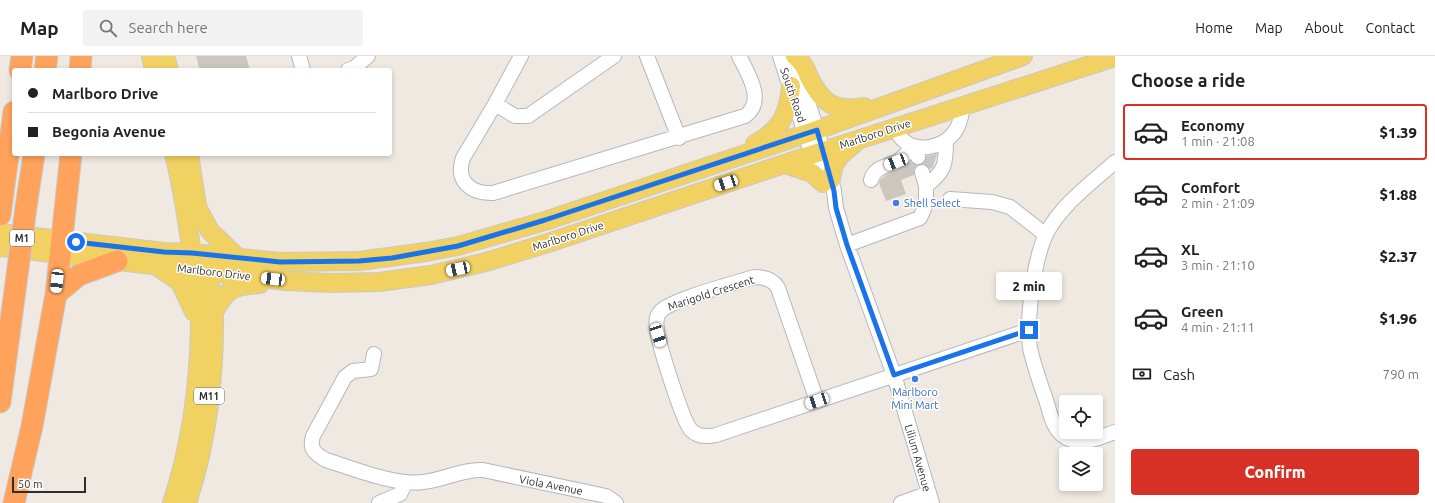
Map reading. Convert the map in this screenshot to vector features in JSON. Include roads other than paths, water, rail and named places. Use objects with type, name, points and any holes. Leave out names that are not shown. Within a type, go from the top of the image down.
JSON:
[{"type":"highway","points":[[20,68],[22,56]]},
{"type":"highway","points":[[45,68],[47,56]]},
{"type":"highway","points":[[80,68],[81,56]]},
{"type":"highway","points":[[1,209],[12,127]]},
{"type":"highway","name":"M1","points":[[0,402],[34,156]]},
{"type":"highway","points":[[14,503],[32,426],[56,294],[71,156]]},
{"type":"highway","points":[[56,294],[79,275],[117,261]]},
{"type":"main road","points":[[151,56],[154,68]]},
{"type":"main road","points":[[165,56],[168,68]]},
{"type":"main road","points":[[795,56],[802,63],[820,96],[837,107],[852,108],[891,103]]},
{"type":"main road","name":"Marlboro Drive","points":[[199,262],[238,258],[280,262],[359,261],[392,258],[458,246],[545,220],[812,132],[999,61],[1023,56]]},
{"type":"main road","name":"Marlboro Drive","points":[[0,247],[61,248],[199,262],[286,281],[331,283],[379,282],[458,269],[551,242],[1110,58]]},
{"type":"main road","points":[[734,157],[768,136],[779,126],[788,108],[791,86]]},
{"type":"main road","points":[[785,164],[812,173],[827,181],[834,164],[842,154],[861,139]]},
{"type":"main road","name":"M11","points":[[175,156],[192,211]]},
{"type":"main road","name":"M11","points":[[187,503],[200,454],[206,421],[211,381],[214,312],[199,262],[192,211],[189,156]]},
{"type":"main road","points":[[200,326],[184,286],[174,277],[160,259],[179,234],[192,211],[215,237],[238,258]]},
{"type":"main road","name":"Marlboro Drive","points":[[0,234],[117,261],[160,259]]},
{"type":"main road","name":"M11","points":[[172,503],[190,428],[197,373],[200,326],[197,286],[199,262]]},
{"type":"main road","points":[[214,312],[223,296],[233,288],[286,281]]},
{"type":"street","points":[[299,56],[302,68]]},
{"type":"street","points":[[352,68],[368,56]]},
{"type":"street","points":[[521,56],[495,104],[466,150],[460,166],[461,173],[467,186],[477,192],[493,193],[679,138],[745,116],[751,112],[755,101],[755,93],[740,56]]},
{"type":"street","points":[[495,104],[515,116],[528,116],[614,56]]},
{"type":"street","points":[[647,56],[679,138]]},
{"type":"street","name":"South Road","points":[[780,56],[791,86],[812,132]]},
{"type":"street","name":"South Road","points":[[792,56],[812,132]]},
{"type":"street","points":[[872,180],[876,170],[916,152],[946,141],[957,128],[963,106]]},
{"type":"street","points":[[895,128],[901,138],[916,152]]},
{"type":"street","name":"Lilium Avenue","points":[[812,132],[847,245],[894,375],[930,498]]},
{"type":"street","points":[[926,186],[937,177],[945,166],[946,141]]},
{"type":"street","points":[[1115,162],[1063,209],[1046,235],[1034,272],[1029,330],[1030,346],[1035,367],[1052,419],[1060,433],[1072,440],[1085,442],[1115,432]]},
{"type":"street","points":[[847,245],[920,218],[926,204],[926,186],[922,172]]},
{"type":"street","points":[[950,199],[992,202],[1010,207],[1046,235]]},
{"type":"street","name":"Marigold Crescent","points":[[817,401],[778,288],[772,281],[760,277],[754,277],[672,304],[660,312],[656,321],[658,335],[686,424],[696,434],[704,436],[716,435],[1029,330]]},
{"type":"street","name":"Viola Avenue","points":[[374,354],[373,366],[371,369],[353,371],[347,375],[313,436],[311,443],[316,454],[326,460],[406,482],[422,483],[470,471],[483,470],[606,496],[616,503]]},
{"type":"street","points":[[380,503],[400,494],[406,482]]},
{"type":"street","points":[[901,503],[930,498]]},
{"type":"place","name":"Shell Select","points":[[896,203]]},
{"type":"place","name":"Marlboro Mini Mart","points":[[915,379]]}]
